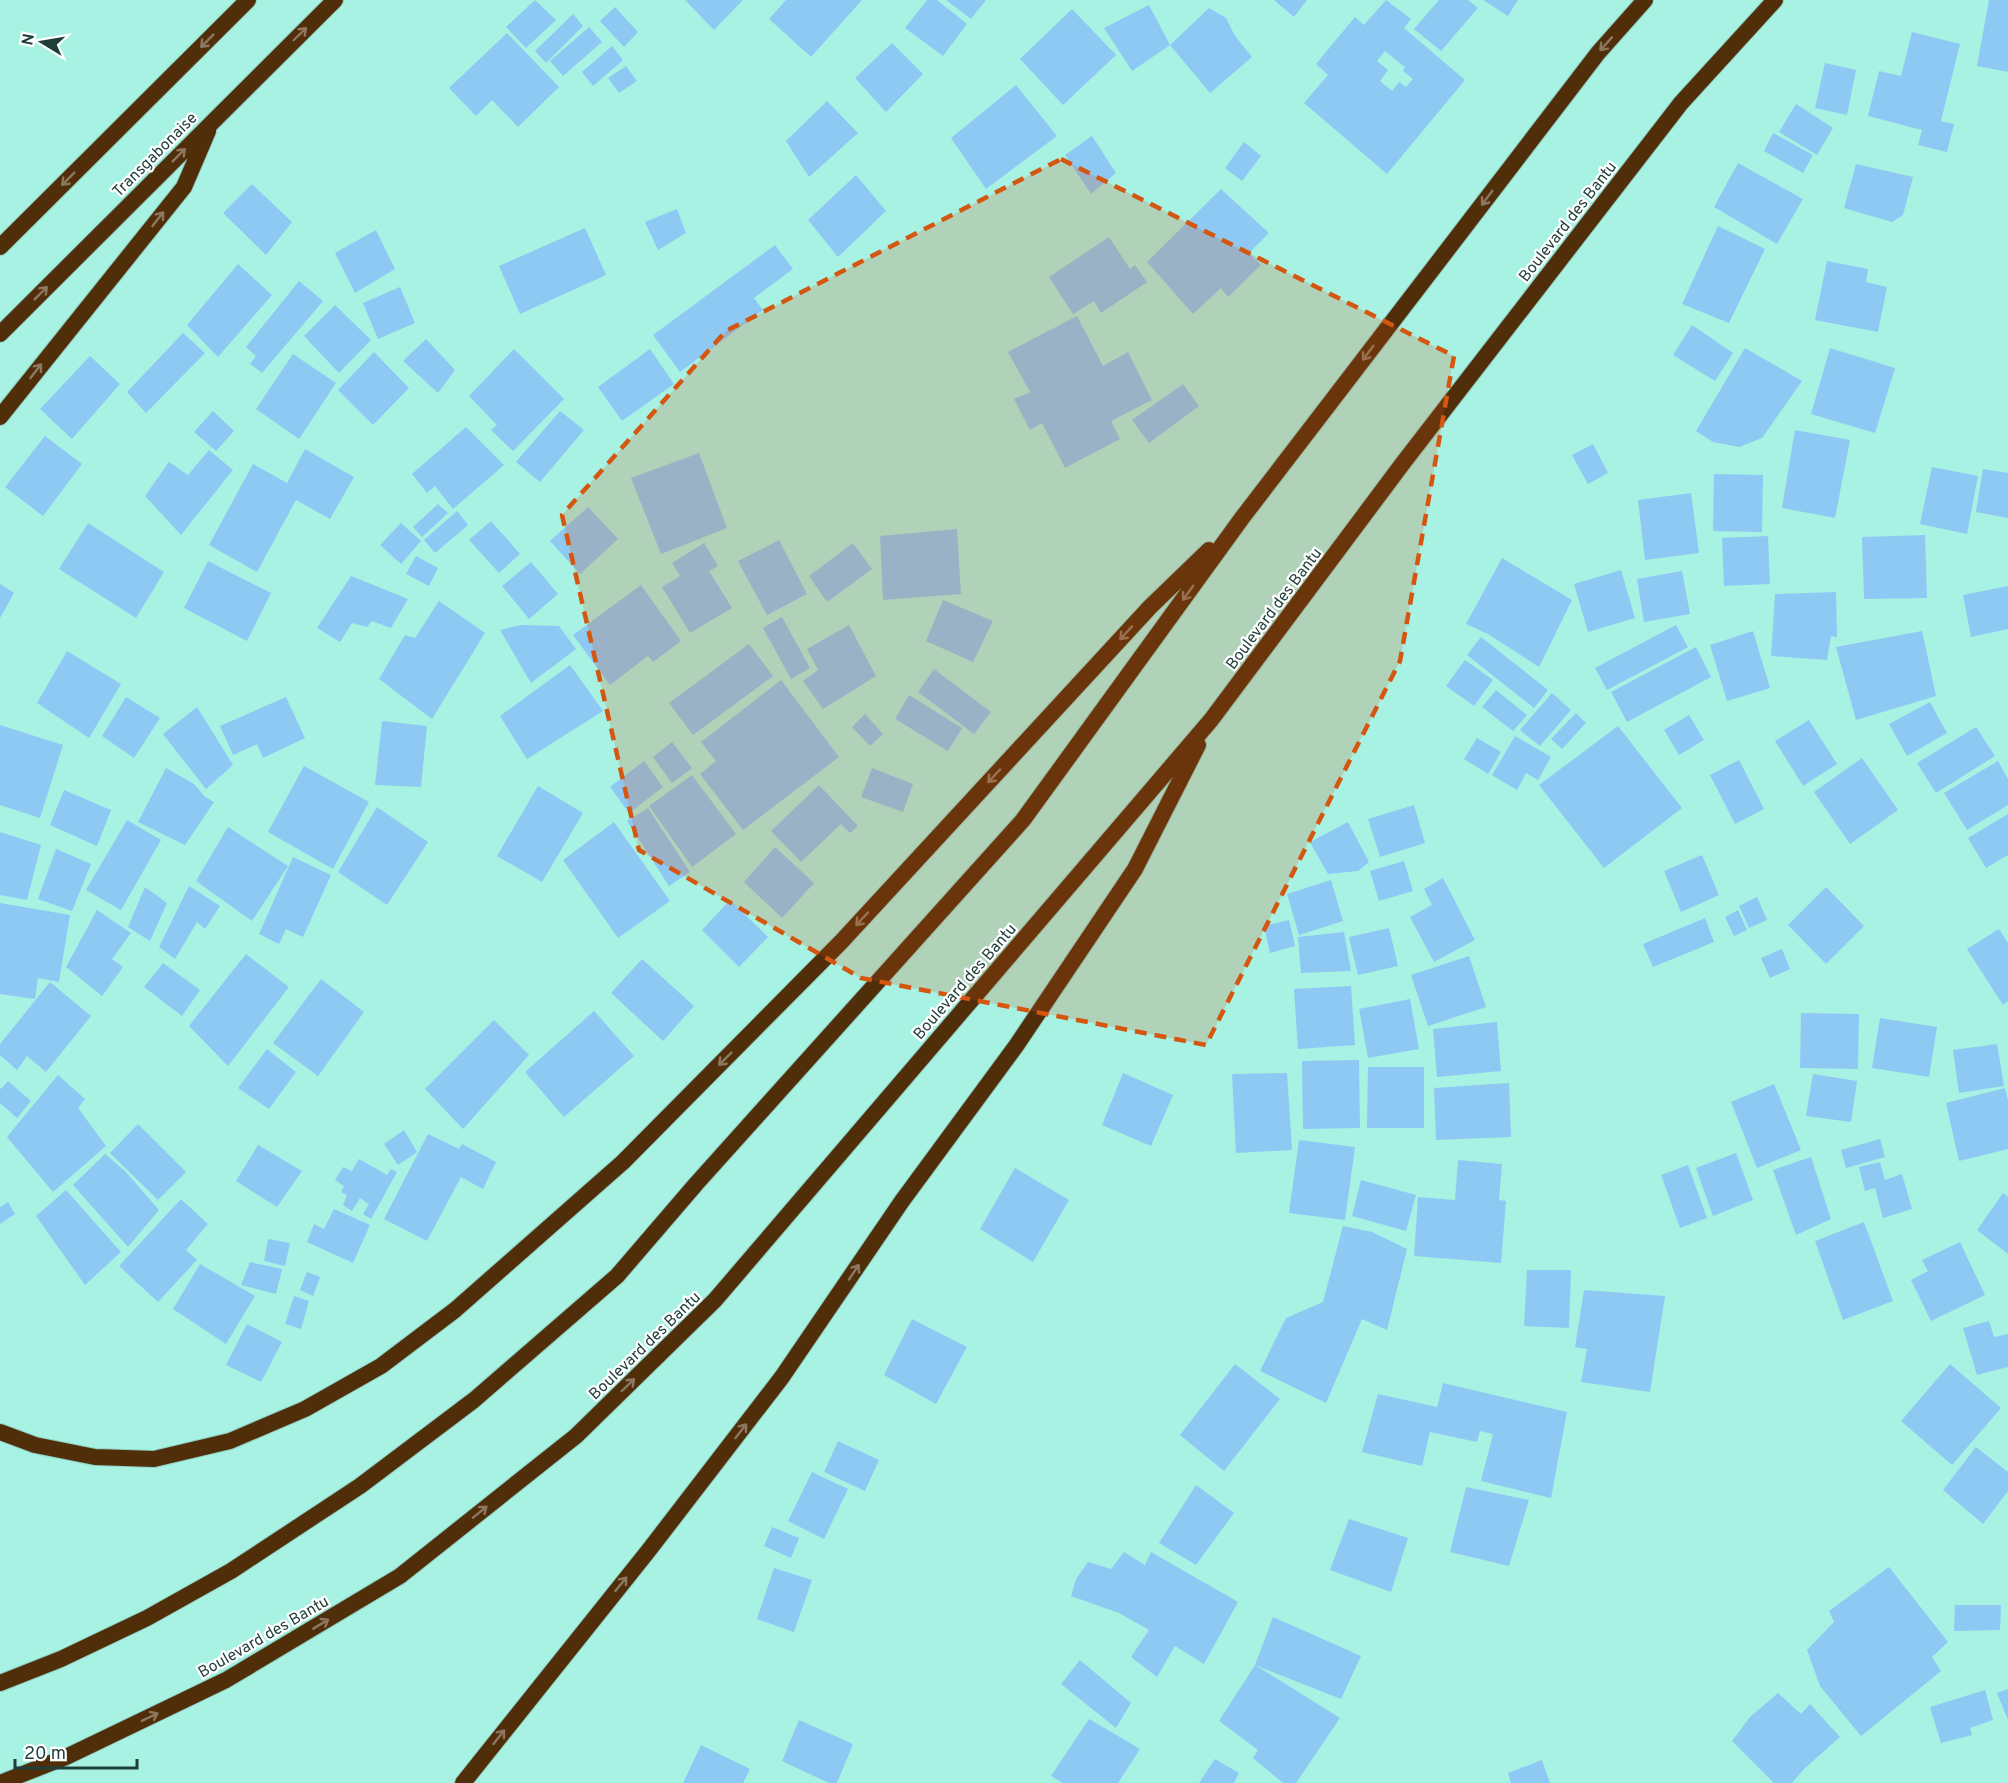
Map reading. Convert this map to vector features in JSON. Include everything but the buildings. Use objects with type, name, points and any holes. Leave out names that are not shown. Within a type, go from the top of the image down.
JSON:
[{"type":"highway","points":[[0,247],[248,0]]},
{"type":"highway","name":"Transgabonaise","points":[[0,334],[334,0]]},
{"type":"highway","points":[[0,1683],[61,1659],[147,1618],[231,1570],[360,1486],[474,1400],[617,1276],[696,1184],[1023,820],[1242,518],[1598,53],[1645,0]]},
{"type":"highway","name":"Boulevard des Bantu","points":[[0,1783],[66,1757],[226,1680],[400,1576],[576,1436],[715,1300],[1211,720],[1403,463],[1681,103],[1775,0]]},
{"type":"highway","points":[[0,417],[184,187],[212,121]]},
{"type":"highway","points":[[0,1432],[35,1445],[95,1457],[154,1459],[230,1441],[305,1410],[381,1366],[455,1310],[623,1162],[841,942],[1150,607],[1242,518]]},
{"type":"highway","points":[[463,1783],[649,1550],[782,1377],[902,1201],[1016,1046],[1135,869],[1211,720]]},
{"type":"highlighted area","points":[[1061,159],[1454,356],[1400,661],[1206,1045],[861,978],[639,850],[562,515],[726,331]]}]
